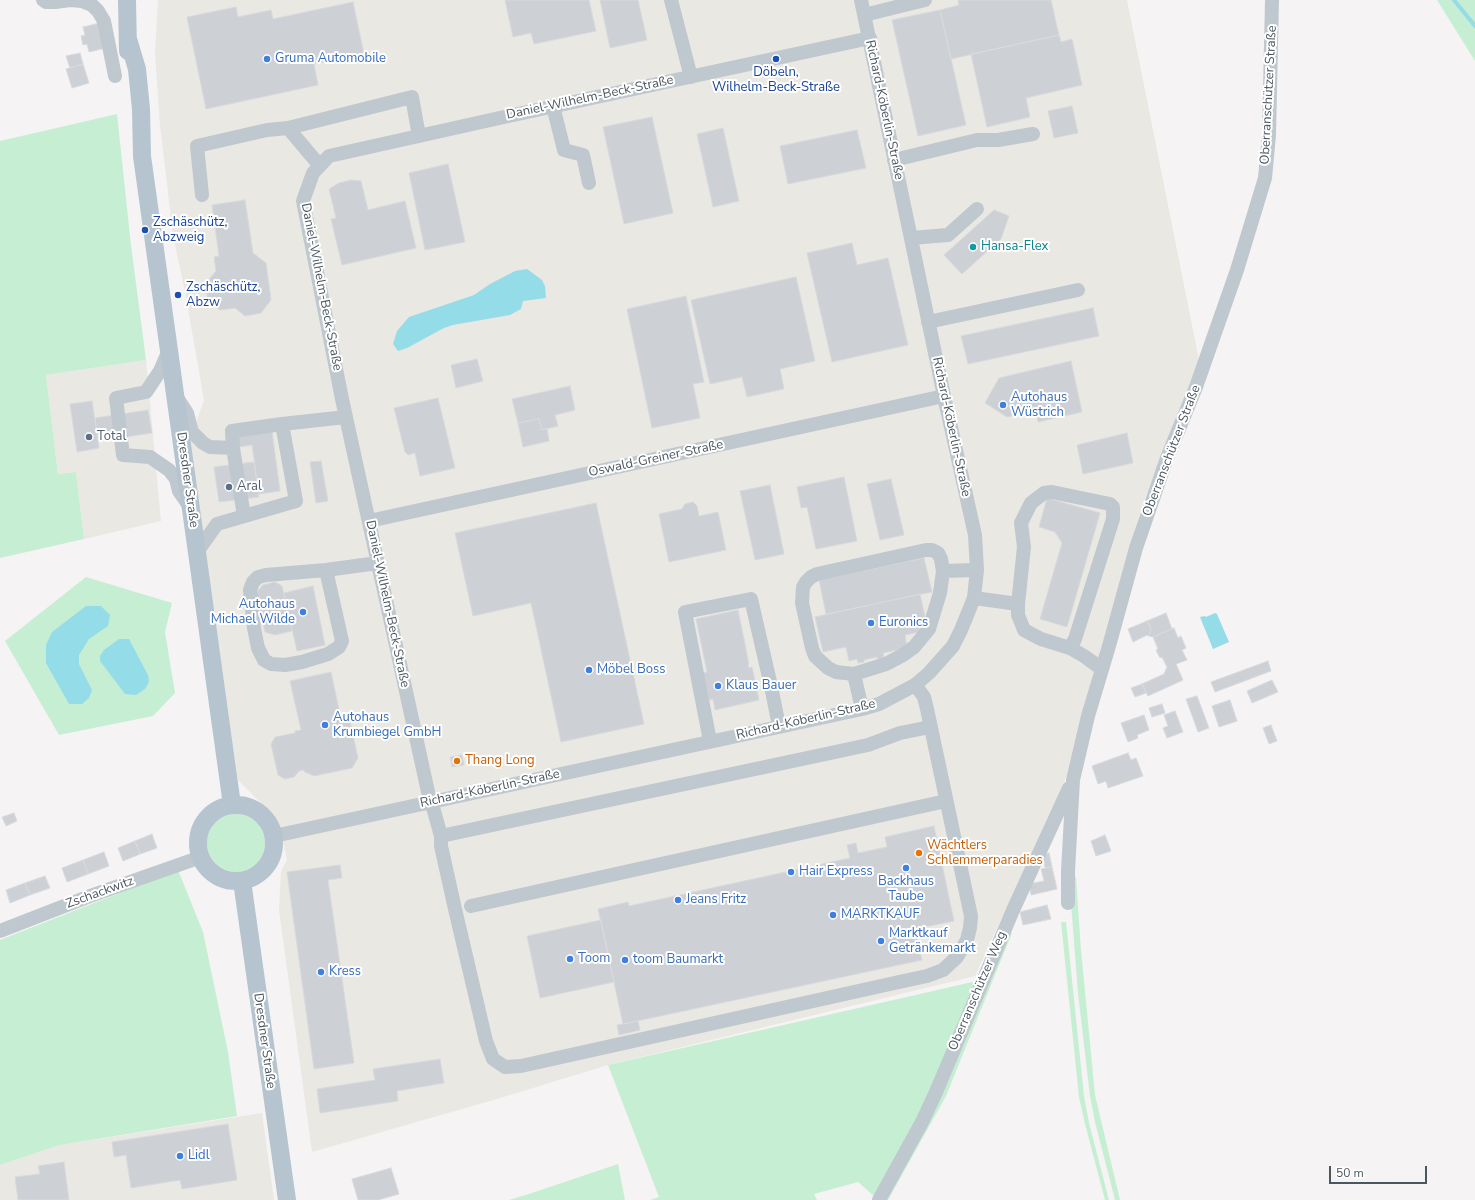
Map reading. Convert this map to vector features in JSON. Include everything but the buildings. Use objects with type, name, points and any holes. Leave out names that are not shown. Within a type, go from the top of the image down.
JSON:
[{"type":"main road","name":"Dresdner Straße","points":[[127,0],[133,116],[142,156],[232,805]]},
{"type":"main road","points":[[232,805],[249,806],[258,811],[266,819],[274,836],[275,849],[270,861],[263,871],[253,878],[242,881],[229,881],[217,877],[208,869],[201,857],[198,842],[202,825],[209,816],[218,809],[232,805]]},
{"type":"main road","name":"Dresdner Straße","points":[[242,881],[287,1200]]},
{"type":"street","points":[[43,0],[46,2],[70,0],[82,1],[92,5],[98,11],[104,20],[116,76]]},
{"type":"street","points":[[671,0],[691,77]]},
{"type":"street","name":"Richard-Köberlin-Straße","points":[[274,836],[430,801],[862,709],[884,702],[914,685],[933,669],[953,646],[962,630],[974,598],[977,570],[975,535],[928,322],[861,0]]},
{"type":"street","points":[[864,15],[925,0]]},
{"type":"street","name":"Oberranschützer Straße","points":[[1068,903],[1068,872],[1073,780],[1088,716],[1136,548],[1167,458],[1196,387],[1237,270],[1265,178],[1269,135],[1272,0]]},
{"type":"street","name":"Daniel-Wilhelm-Beck-Straße","points":[[870,38],[329,156],[313,173],[303,202],[346,417],[430,801],[441,836],[441,846],[486,1041],[493,1059],[505,1067],[516,1066],[927,976],[943,970],[957,956],[967,940],[971,916],[924,697],[914,685]]},
{"type":"street","points":[[202,195],[197,146],[267,130],[288,128],[412,97],[419,136]]},
{"type":"street","points":[[553,106],[564,150],[583,155],[589,183]]},
{"type":"street","points":[[288,128],[320,166]]},
{"type":"street","points":[[894,160],[977,140],[998,140],[1033,134]]},
{"type":"street","points":[[911,238],[948,235],[977,209]]},
{"type":"street","points":[[928,322],[1078,290]]},
{"type":"street","points":[[169,350],[160,371],[146,392],[116,398],[122,448],[123,455],[150,457],[169,470],[176,479],[179,491],[191,509]]},
{"type":"street","points":[[174,394],[187,413],[192,432],[203,443],[210,447],[233,448]]},
{"type":"street","name":"Oswald-Greiner-Straße","points":[[369,521],[944,396]]},
{"type":"street","points":[[244,516],[233,448],[232,431],[346,417]]},
{"type":"street","points":[[197,552],[217,524],[296,501],[282,424]]},
{"type":"street","points":[[1070,648],[1075,639],[1113,519],[1114,507],[1110,504],[1052,492],[1044,493],[1031,503],[1021,523],[1024,547],[1018,615],[1024,630],[1041,639],[1070,648],[1102,669]]},
{"type":"street","points":[[926,550],[932,550],[938,553],[941,559],[943,571],[940,593],[929,629],[914,647],[886,664],[854,674],[836,672],[828,668],[815,656],[802,603],[803,587],[806,582],[817,574],[926,550]]},
{"type":"street","points":[[326,570],[342,641],[339,647],[328,654],[302,662],[285,665],[271,664],[264,660],[258,648],[254,628],[250,590],[253,582],[266,575],[326,570],[378,563]]},
{"type":"street","points":[[943,571],[977,570]]},
{"type":"street","points":[[974,598],[1018,604]]},
{"type":"street","points":[[710,741],[685,612],[751,599],[779,726]]},
{"type":"street","points":[[854,674],[862,709]]},
{"type":"street","points":[[441,836],[868,745],[900,733],[930,727]]},
{"type":"street","name":"Oberranschützer Weg","points":[[879,1200],[922,1122],[936,1092],[1013,910],[1073,780]]},
{"type":"street","points":[[471,906],[946,801]]},
{"type":"street","name":"Zschackwitz","points":[[0,932],[90,896],[201,857]]},
{"type":"shaded area","points":[[158,0],[1127,0],[1199,360],[1141,509],[1068,773],[975,976],[608,1065],[497,1099],[312,1152],[279,910],[281,871],[287,860],[282,837],[264,806],[238,780],[189,442],[204,400],[185,292],[173,235],[160,125],[155,53]]},
{"type":"shaded area","points":[[146,360],[161,521],[84,539],[76,472],[58,474],[46,375]]},
{"type":"shaded area","points":[[262,1113],[274,1200],[0,1200],[0,1165],[60,1145]]},
{"type":"green space","points":[[1437,0],[1475,0],[1475,61]]},
{"type":"green space","points":[[117,114],[131,245],[146,360],[46,375],[58,474],[76,472],[84,539],[0,558],[0,141]]},
{"type":"green space","points":[[86,577],[172,603],[165,632],[175,693],[153,716],[59,735],[5,641]]},
{"type":"green space","points":[[230,814],[242,814],[257,822],[265,837],[265,849],[257,864],[242,872],[230,872],[215,864],[207,849],[207,837],[215,822]]},
{"type":"green space","points":[[178,870],[203,932],[228,1052],[237,1116],[60,1145],[0,1165],[0,940]]},
{"type":"green space","points":[[1071,877],[1076,877],[1081,950],[1095,1095],[1120,1200],[1115,1200],[1095,1122],[1090,1096],[1078,993],[1071,903]]},
{"type":"green space","points":[[1061,922],[1066,922],[1084,1096],[1089,1123],[1109,1200],[1105,1200],[1079,1097]]},
{"type":"green space","points":[[1007,931],[1012,933],[946,1096],[888,1200],[884,1200]]},
{"type":"green space","points":[[977,981],[933,1091],[875,1197],[858,1182],[814,1194],[817,1200],[650,1200],[659,1197],[608,1065]]},
{"type":"green space","points":[[618,1164],[625,1200],[509,1200],[529,1194]]},
{"type":"water","points":[[527,269],[542,280],[545,286],[546,298],[523,301],[521,309],[510,315],[453,325],[444,328],[407,348],[398,351],[393,344],[397,331],[409,317],[474,295],[490,284],[515,271]]},
{"type":"water","points":[[86,606],[101,606],[110,615],[108,626],[89,639],[79,655],[79,664],[92,690],[89,698],[82,704],[69,704],[46,663],[46,645],[52,632]]},
{"type":"water","points":[[1215,613],[1217,614],[1229,642],[1213,649],[1200,617],[1206,617]]},
{"type":"water","points":[[119,639],[129,639],[148,675],[149,682],[145,689],[136,695],[125,694],[100,661],[100,656],[104,650]]},
{"type":"waterway","points":[[1454,0],[1475,26]]},
{"type":"place","name":"Gruma Automobile","points":[[267,59]]},
{"type":"place","name":"Döbeln, Wilhelm-Beck-Straße","points":[[776,59]]},
{"type":"place","name":"Zschäschütz, Abzweig","points":[[145,230]]},
{"type":"place","name":"Hansa-Flex","points":[[973,247]]},
{"type":"place","name":"Zschäschütz, Abzw","points":[[178,295]]},
{"type":"place","name":"Autohaus Wüstrich","points":[[1003,405]]},
{"type":"place","name":"Total","points":[[89,437]]},
{"type":"place","name":"Aral","points":[[229,487]]},
{"type":"place","name":"Autohaus Michael Wilde","points":[[303,612]]},
{"type":"place","name":"Euronics","points":[[871,623]]},
{"type":"place","name":"Möbel Boss","points":[[589,670]]},
{"type":"place","name":"Klaus Bauer","points":[[718,686]]},
{"type":"place","name":"Autohaus Krumbiegel GmbH","points":[[325,725]]},
{"type":"place","name":"Thang Long","points":[[457,761]]},
{"type":"place","name":"Wächtlers Schlemmerparadies","points":[[919,853]]},
{"type":"place","name":"Backhaus Taube","points":[[906,868]]},
{"type":"place","name":"Hair Express","points":[[791,872]]},
{"type":"place","name":"Jeans Fritz","points":[[678,900]]},
{"type":"place","name":"MARKTKAUF","points":[[833,915]]},
{"type":"place","name":"Marktkauf Getränkemarkt","points":[[881,941]]},
{"type":"place","name":"Toom","points":[[570,959]]},
{"type":"place","name":"toom Baumarkt","points":[[625,960]]},
{"type":"place","name":"Kress","points":[[321,972]]},
{"type":"place","name":"Lidl","points":[[180,1156]]}]
